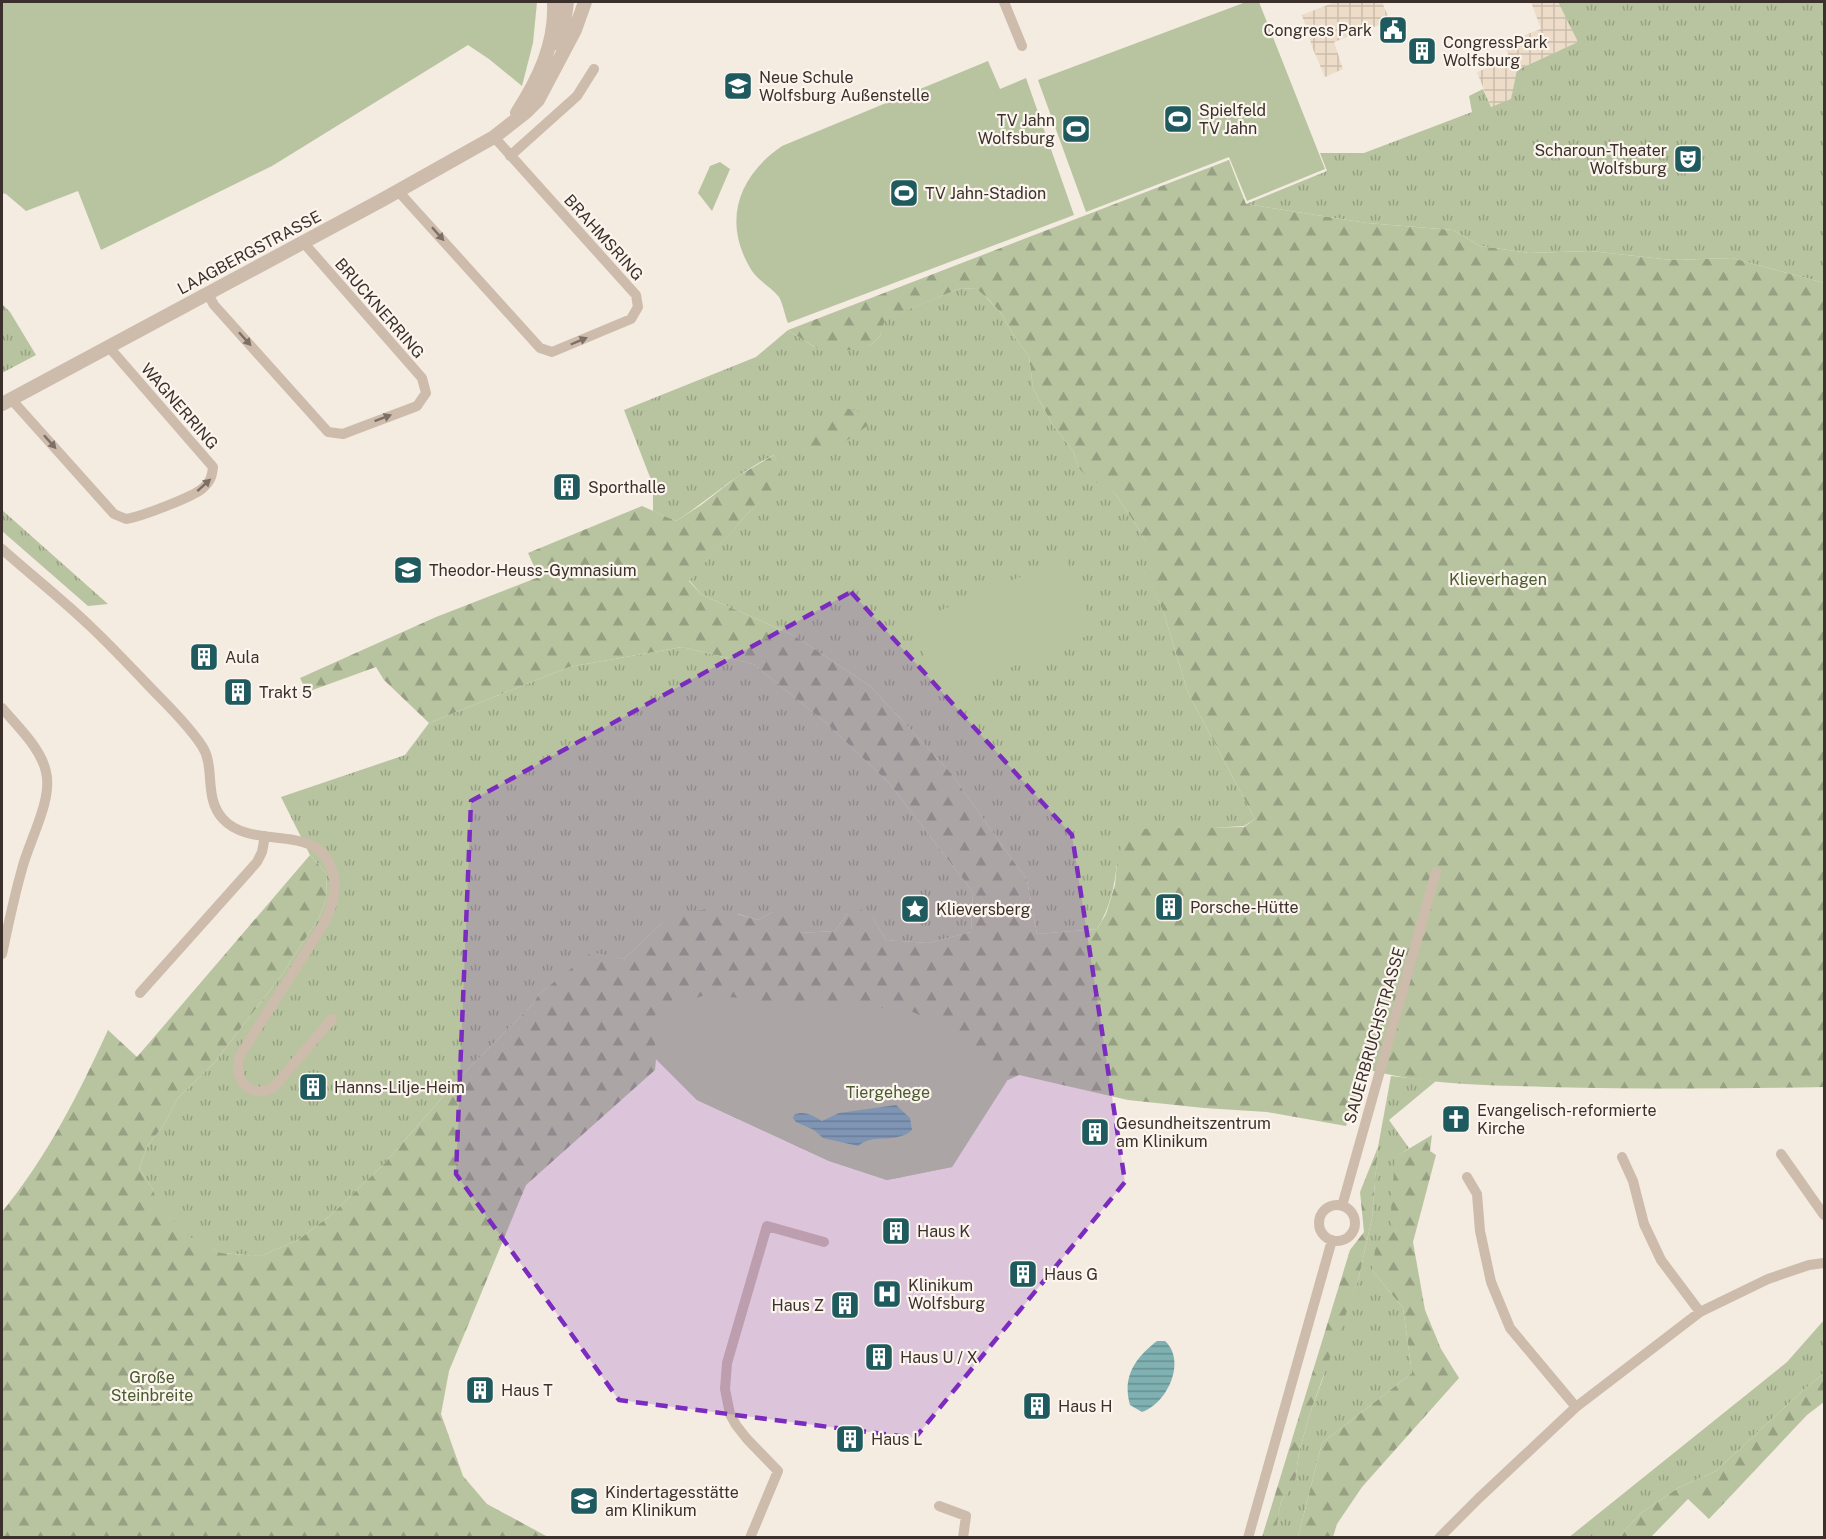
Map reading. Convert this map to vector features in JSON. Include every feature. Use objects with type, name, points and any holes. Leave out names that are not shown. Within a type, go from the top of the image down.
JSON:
[{"type":"street","name":"LAAGBERGSTRASSE","points":[[510,125],[540,73],[547,55],[552,39],[554,2]]},
{"type":"street","name":"LAAGBERGSTRASSE","points":[[556,65],[567,2]]},
{"type":"street","name":"LAAGBERGSTRASSE","points":[[6,402],[494,137],[538,100],[575,30],[585,2]]},
{"type":"street","points":[[1004,2],[1022,46]]},
{"type":"street","points":[[510,156],[577,96],[594,69]]},
{"type":"street","name":"BRAHMSRING","points":[[398,191],[540,348],[552,352],[631,319],[638,307],[636,295],[494,137]]},
{"type":"street","name":"BRUCKNERRING","points":[[208,294],[214,305],[328,432],[343,434],[417,406],[426,393],[422,378],[303,242]]},
{"type":"street","name":"WAGNERRING","points":[[6,402],[114,514],[126,519],[134,518],[201,490],[212,479],[213,467],[108,346]]},
{"type":"street","points":[[2,549],[88,625],[183,721],[204,748],[211,795],[221,817],[241,832],[297,839],[313,845],[323,854],[331,867],[335,892],[326,918],[240,1056],[237,1073],[242,1082],[248,1089],[260,1091],[267,1091],[274,1087],[332,1019]]},
{"type":"street","points":[[2,708],[41,758],[48,785],[22,867],[2,954]]},
{"type":"street","points":[[140,993],[256,862],[262,852],[265,836]]},
{"type":"street","name":"SAUERBRUCHSTRASSE","points":[[1342,1206],[1436,872]]},
{"type":"street","points":[[1781,1154],[1824,1215]]},
{"type":"street","points":[[1622,1157],[1633,1181],[1644,1224],[1661,1260],[1700,1312]]},
{"type":"street","points":[[1467,1177],[1477,1194],[1480,1231],[1491,1282],[1510,1329],[1576,1407]]},
{"type":"street","points":[[1342,1206],[1353,1214],[1354,1228],[1345,1238],[1332,1240],[1321,1231],[1320,1217],[1329,1207],[1342,1206]]},
{"type":"street","points":[[750,1538],[778,1471],[747,1439],[730,1414],[725,1389],[727,1364],[767,1226],[824,1242]]},
{"type":"street","points":[[1248,1538],[1332,1240]]},
{"type":"street","points":[[1439,1538],[1479,1497],[1576,1407],[1700,1312],[1768,1279],[1809,1265],[1824,1263]]},
{"type":"street","points":[[939,1506],[966,1516],[963,1538]]},
{"type":"highlighted area","points":[[851,592],[1072,835],[1125,1182],[915,1438],[619,1400],[456,1174],[471,801]]},
{"type":"green space","points":[[2,2],[537,2],[533,43],[522,86],[468,45],[272,166],[101,250],[78,191],[26,211],[2,193]]},
{"type":"green space","name":"Spielfeld TV Jahn","points":[[1246,2],[1259,2],[1325,169],[1247,201],[1229,157],[1086,212],[1038,80]]},
{"type":"green space","points":[[1558,2],[1824,2],[1824,283],[1732,258],[1672,260],[1590,251],[1529,253],[1480,246],[1453,230],[1367,223],[1246,204],[1327,171],[1320,153],[1364,153],[1472,112],[1469,96],[1483,89],[1491,107],[1517,70],[1577,42]]},
{"type":"green space","name":"TV Jahn-Stadion","points":[[988,61],[1000,89],[1026,78],[1074,215],[788,323],[779,297],[752,271],[738,236],[736,219],[739,202],[754,172],[782,146]]},
{"type":"green space","points":[[1229,160],[1246,204],[1367,223],[1453,230],[1480,246],[1529,253],[1590,251],[1672,260],[1732,258],[1824,283],[1824,1087],[1502,1086],[1433,1081],[1366,1069],[1346,1126],[1267,1112],[1128,1100],[1019,1075],[1006,1081],[952,1167],[887,1180],[829,1161],[697,1100],[656,1059],[655,1070],[526,1185],[449,1371],[441,1414],[463,1476],[487,1504],[548,1537],[2,1538],[2,1212],[33,1170],[61,1125],[108,1030],[137,1057],[310,855],[326,873],[327,897],[319,918],[281,976],[214,1063],[177,1099],[164,1125],[148,1145],[139,1168],[152,1188],[160,1208],[190,1237],[221,1253],[261,1256],[298,1240],[331,1215],[384,1164],[461,1076],[533,1004],[539,994],[592,952],[624,959],[662,923],[688,912],[715,908],[758,920],[773,912],[783,910],[801,933],[835,931],[847,914],[859,908],[873,918],[886,940],[928,943],[971,932],[973,892],[889,783],[824,721],[753,664],[682,647],[569,667],[429,723],[384,680],[376,667],[307,692],[300,678],[436,617],[539,577],[528,553],[642,506],[676,521],[738,476],[774,455],[783,483],[749,512],[689,581],[702,595],[795,636],[870,686],[950,772],[1027,880],[1037,934],[1097,929],[1106,914],[1115,885],[1117,861],[1122,844],[1139,829],[1244,827],[1255,819],[1188,693],[1164,614],[1147,573],[1152,568],[1152,554],[1142,534],[1115,493],[1087,477],[1079,468],[1073,451],[1052,424],[1033,388],[1029,356],[1015,338],[1001,313],[989,300],[977,289],[961,288],[885,319],[880,336],[871,345],[855,350],[819,350],[788,330]]},
{"type":"green space","points":[[720,162],[730,169],[712,211],[698,193],[710,166]]},
{"type":"green space","points":[[961,288],[978,289],[1001,313],[1015,338],[1029,356],[1033,388],[1052,424],[1073,451],[1079,468],[1115,493],[1142,534],[1153,554],[1152,568],[1148,574],[1164,614],[1188,693],[1255,819],[1244,826],[1212,828],[1117,861],[1111,896],[1097,929],[1037,934],[1027,880],[950,772],[870,686],[795,636],[702,595],[689,580],[749,512],[782,483],[774,455],[748,470],[676,521],[653,511],[653,485],[624,410],[756,357],[788,330],[819,350],[871,345],[880,336],[884,319]]},
{"type":"green space","points":[[2,304],[10,312],[36,355],[2,373]]},
{"type":"green space","points":[[845,408],[867,414],[871,423],[809,468],[799,440]]},
{"type":"green space","points":[[2,510],[108,604],[88,606],[2,531]]},
{"type":"green space","points":[[1065,558],[1096,632],[941,696],[911,623]]},
{"type":"green space","points":[[682,647],[753,664],[824,721],[889,783],[973,892],[971,932],[928,943],[886,940],[873,918],[847,914],[835,931],[800,933],[773,912],[758,920],[738,914],[662,923],[624,959],[592,953],[539,994],[533,1004],[461,1076],[384,1164],[331,1215],[298,1240],[261,1256],[221,1253],[190,1238],[159,1208],[152,1188],[139,1168],[148,1145],[164,1125],[177,1099],[214,1063],[281,976],[319,918],[327,897],[326,873],[310,855],[281,797],[405,755],[429,723],[569,667]]},
{"type":"green space","name":"Tiergehege","points":[[704,995],[740,998],[808,1010],[816,1003],[908,1010],[958,1032],[987,1055],[1007,1081],[952,1167],[887,1180],[829,1161],[697,1100],[655,1058],[655,1015]]},
{"type":"green space","points":[[1391,1076],[1436,1081],[1389,1120],[1409,1148],[1395,1158],[1397,1230],[1372,1270],[1403,1308],[1412,1373],[1322,1443],[1298,1537],[1274,1538],[1281,1501],[1295,1482],[1299,1452],[1311,1410],[1335,1338],[1358,1281],[1372,1218],[1378,1147]]},
{"type":"green space","points":[[1432,1135],[1430,1151],[1436,1155],[1413,1242],[1425,1310],[1441,1349],[1459,1378],[1362,1487],[1337,1524],[1333,1537],[1298,1537],[1322,1443],[1412,1373],[1403,1308],[1372,1270],[1376,1244],[1397,1230],[1390,1222],[1395,1157]]},
{"type":"green space","points":[[1378,1147],[1372,1218],[1358,1281],[1311,1410],[1299,1452],[1295,1483],[1281,1501],[1275,1536],[1262,1537],[1350,1250],[1364,1232],[1360,1192]]},
{"type":"green space","points":[[1824,1320],[1824,1373],[1716,1471],[1678,1488],[1641,1513],[1619,1537],[1568,1538],[1787,1362]]},
{"type":"green space","points":[[1824,1373],[1824,1402],[1807,1415],[1709,1519],[1688,1499],[1651,1537],[1619,1537],[1641,1513],[1678,1488],[1716,1471]]},
{"type":"shaded area","points":[[1335,2],[1382,2],[1390,21],[1334,42],[1343,69],[1325,77],[1302,15]]},
{"type":"shaded area","points":[[1531,2],[1558,2],[1578,42],[1517,70],[1511,99],[1491,107],[1477,72],[1510,59],[1504,43],[1541,29]]},
{"type":"water","points":[[896,1105],[910,1118],[912,1130],[899,1137],[871,1140],[858,1146],[823,1138],[793,1118],[794,1115],[805,1113],[822,1121],[839,1113]]},
{"type":"water","points":[[1157,1341],[1165,1341],[1171,1349],[1174,1370],[1166,1391],[1151,1407],[1142,1412],[1130,1405],[1129,1377],[1142,1354]]},
{"type":"place","name":"Congress Park","points":[[1393,30]]},
{"type":"place","name":"CongressPark Wolfsburg","points":[[1422,51]]},
{"type":"place","name":"Neue Schule Wolfsburg Außenstelle","points":[[738,86]]},
{"type":"place","name":"Spielfeld TV Jahn","points":[[1178,119]]},
{"type":"place","name":"TV Jahn Wolfsburg","points":[[1076,129]]},
{"type":"place","name":"Scharoun-Theater Wolfsburg","points":[[1688,159]]},
{"type":"place","name":"TV Jahn-Stadion","points":[[904,193]]},
{"type":"place","name":"Sporthalle","points":[[567,487]]},
{"type":"place","name":"Theodor-Heuss-Gymnasium","points":[[408,570]]},
{"type":"place","name":"Aula","points":[[204,657]]},
{"type":"place","name":"Trakt 5","points":[[238,692]]},
{"type":"place","name":"Porsche-Hütte","points":[[1169,907]]},
{"type":"place","name":"Klieversberg","points":[[915,909]]},
{"type":"place","name":"Hanns-Lilje-Heim","points":[[313,1087]]},
{"type":"place","name":"Evangelisch-reformierte Kirche","points":[[1456,1119]]},
{"type":"place","name":"Gesundheitszentrum am Klinikum","points":[[1095,1132]]},
{"type":"place","name":"Haus K","points":[[896,1231]]},
{"type":"place","name":"Haus G","points":[[1023,1274]]},
{"type":"place","name":"Klinikum Wolfsburg","points":[[887,1294]]},
{"type":"place","name":"Haus Z","points":[[845,1305]]},
{"type":"place","name":"Haus U / X","points":[[879,1357]]},
{"type":"place","name":"Haus T","points":[[480,1390]]},
{"type":"place","name":"Haus H","points":[[1037,1406]]},
{"type":"place","name":"Haus L","points":[[850,1439]]},
{"type":"place","name":"Kindertagesstätte am Klinikum","points":[[584,1501]]},
{"type":"park label","name":"Klieverhagen","points":[[1498,579]]},
{"type":"park label","name":"Große Steinbreite","points":[[152,1386]]}]
